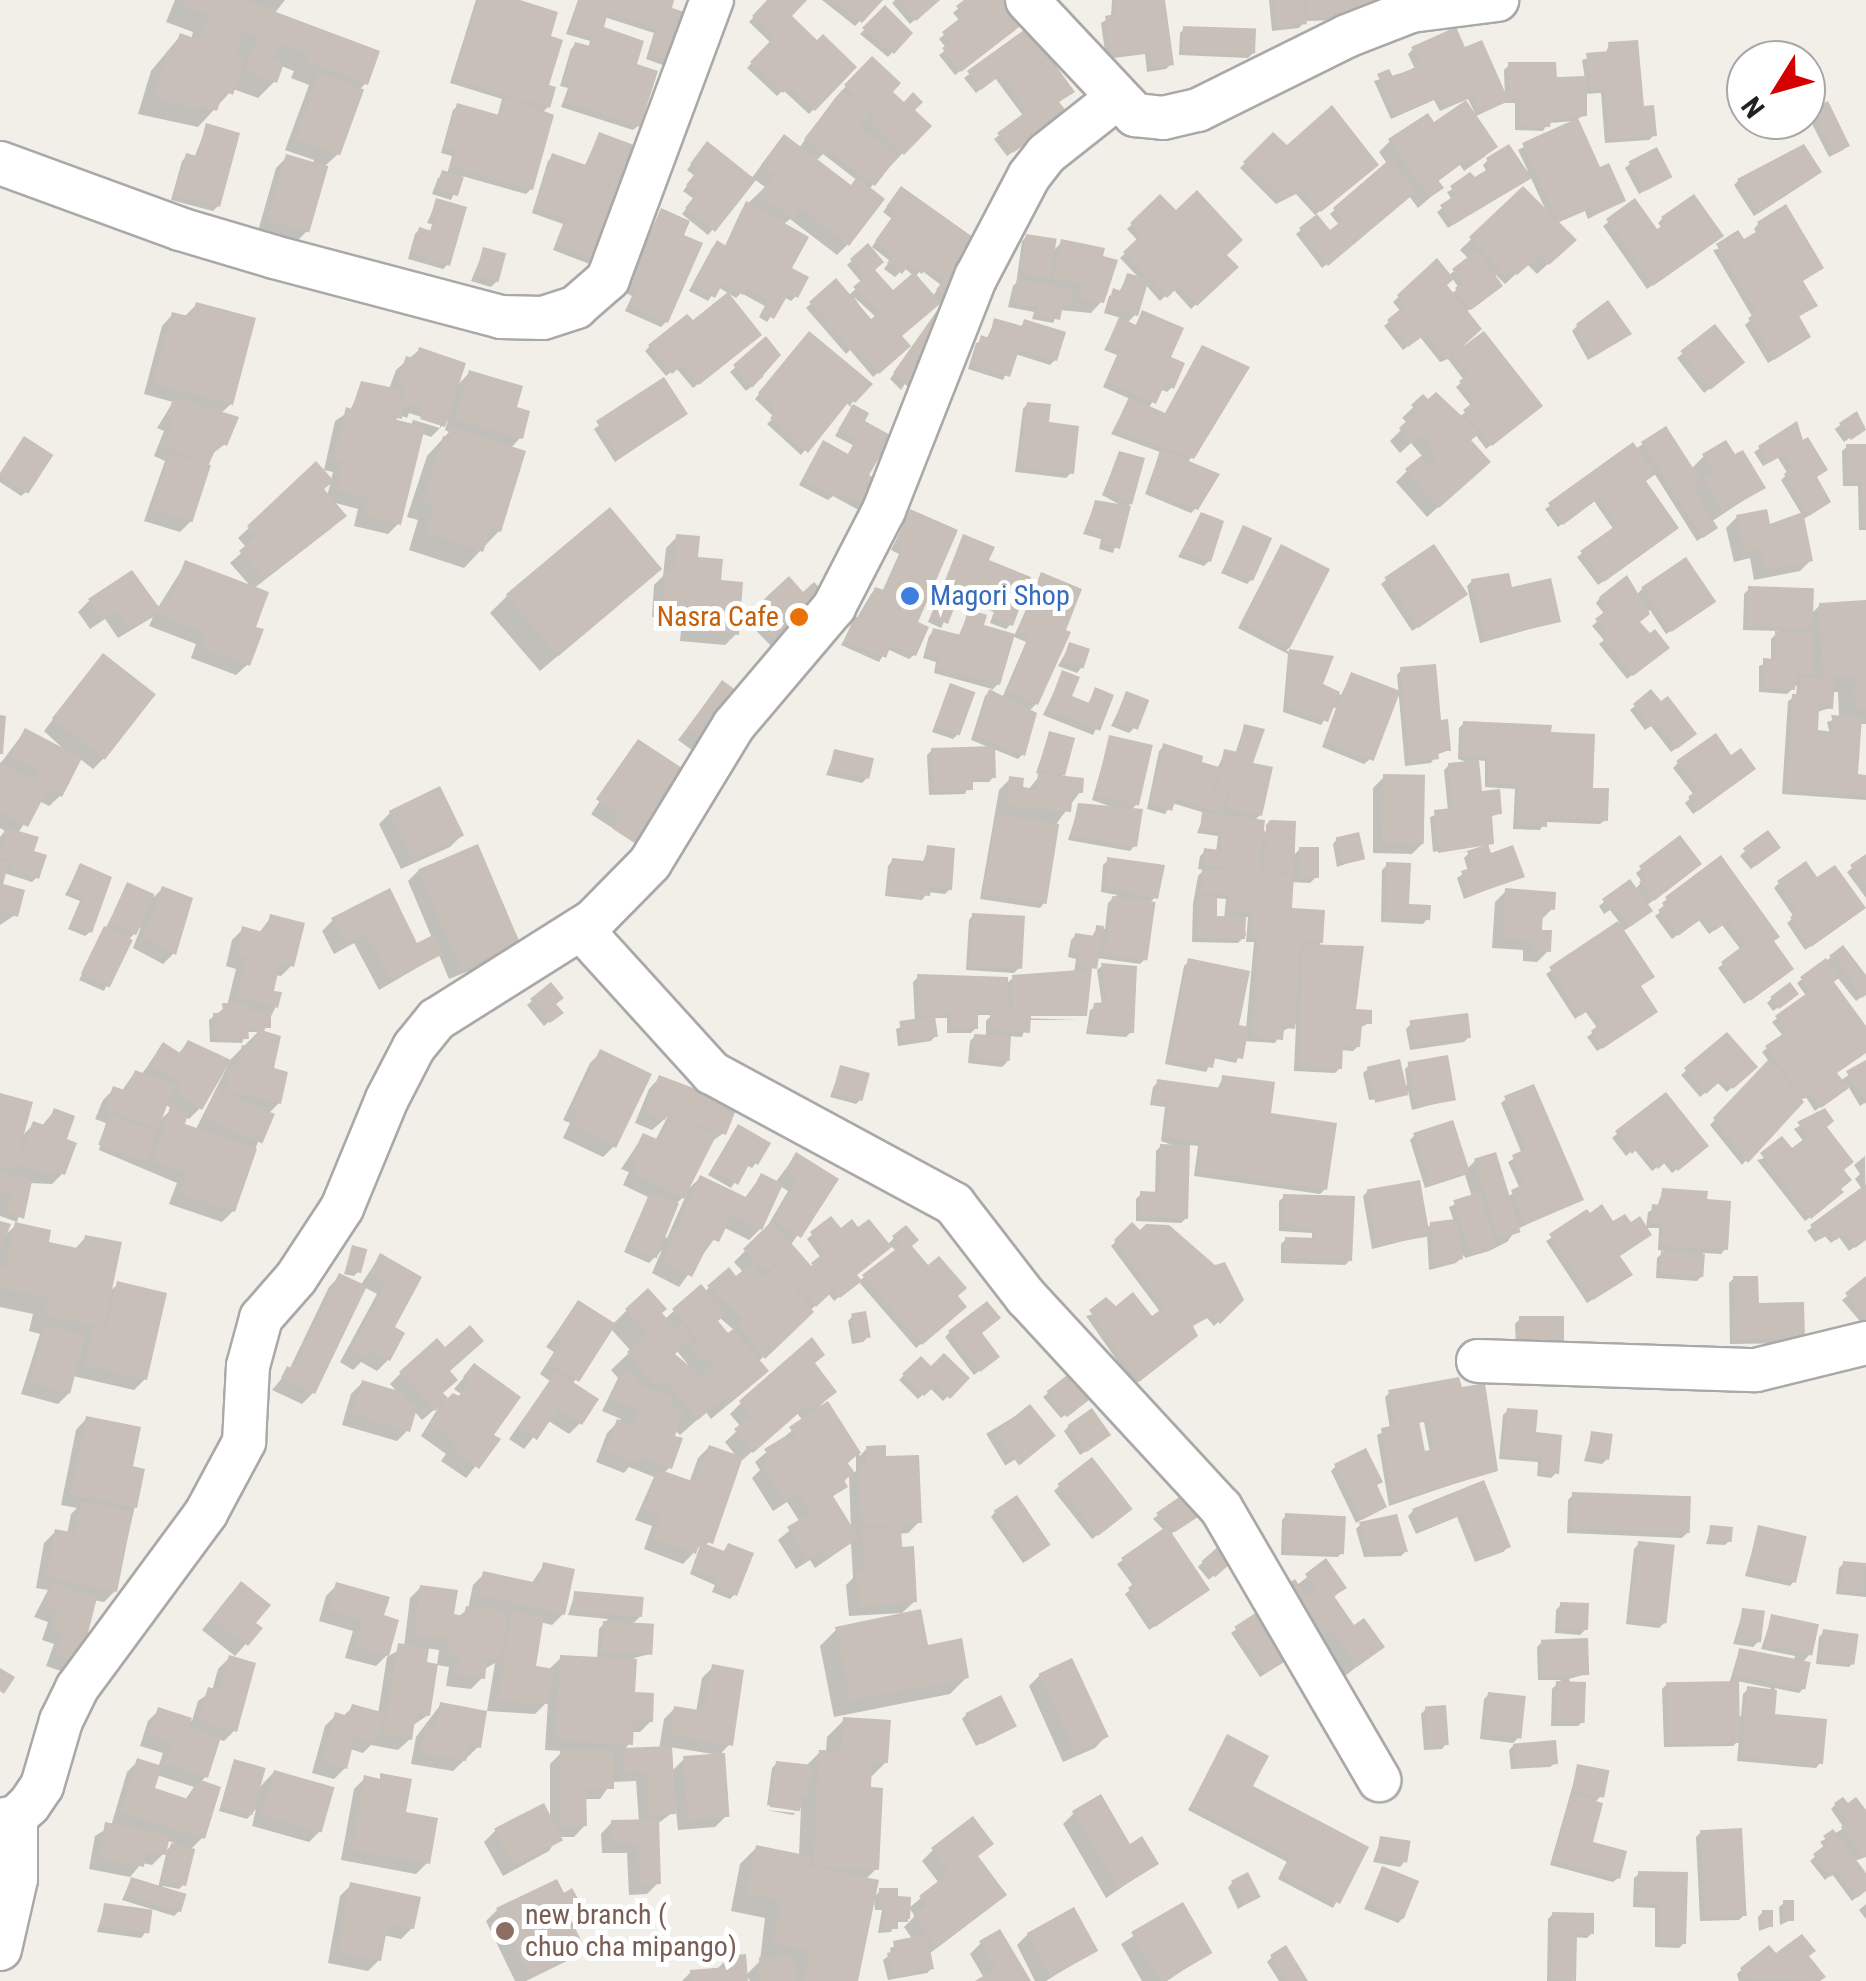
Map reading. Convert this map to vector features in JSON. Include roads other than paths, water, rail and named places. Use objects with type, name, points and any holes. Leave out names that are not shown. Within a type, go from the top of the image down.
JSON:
[{"type":"street","points":[[0,163],[180,229],[274,258],[501,316],[543,318],[576,307],[608,279],[712,0]]},
{"type":"street","points":[[1026,0],[1135,115],[1163,118],[1198,110],[1347,36],[1412,12],[1497,0]]},
{"type":"street","points":[[0,1949],[16,1879],[8,1819],[42,1786],[61,1721],[77,1688],[206,1513],[244,1442],[248,1366],[261,1318],[296,1278],[342,1208],[386,1099],[414,1047],[438,1018],[581,928],[650,863],[734,725],[834,607],[884,510],[976,277],[1010,207],[1046,154],[1118,98]]},
{"type":"street","points":[[581,928],[712,1073],[954,1204],[1026,1297],[1221,1508],[1379,1780]]},
{"type":"street","points":[[1478,1361],[1756,1370],[1866,1343]]},
{"type":"place","name":"Magori Shop","points":[[910,596]]},
{"type":"place","name":"Nasra Cafe","points":[[799,617]]},
{"type":"place","name":"new branch ( chuo cha mipango)","points":[[505,1931]]}]
